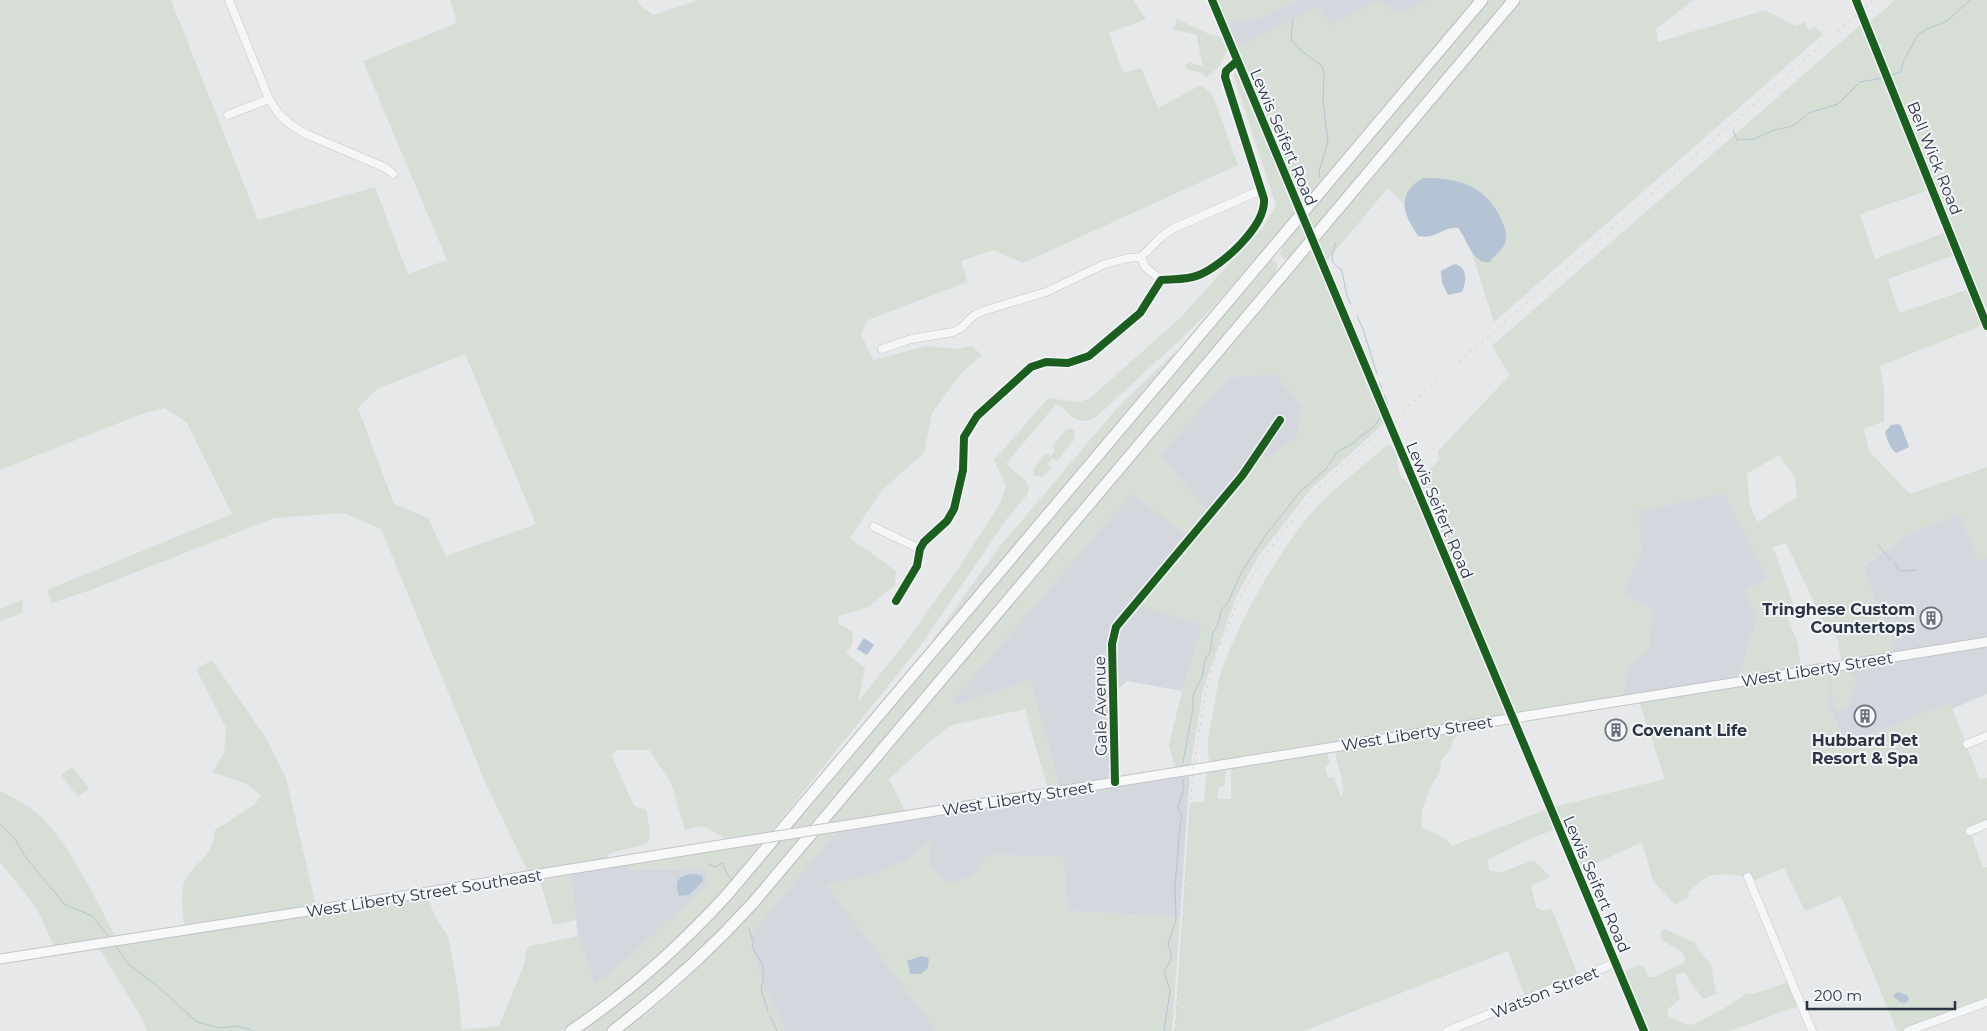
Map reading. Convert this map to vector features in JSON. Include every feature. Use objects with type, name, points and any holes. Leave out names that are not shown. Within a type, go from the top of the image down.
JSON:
[{"type":"highway","points":[[571,1031],[620,995],[662,960],[726,896],[1482,0]]},
{"type":"highway","points":[[613,1031],[678,979],[728,930],[752,903],[1514,0]]},
{"type":"main road","name":"West Liberty Street","points":[[848,825],[1987,642]]},
{"type":"main road","name":"West Liberty Street Southeast","points":[[0,959],[848,825]]},
{"type":"street","points":[[229,0],[269,99],[279,114],[297,129],[386,168],[394,174]]},
{"type":"street","name":"Lewis Seifert Road","points":[[1212,0],[1644,1031]]},
{"type":"street","name":"Bell Wick Road","points":[[1856,0],[1987,326]]},
{"type":"street","points":[[1141,257],[1145,266],[1161,280],[1198,276],[1211,269],[1239,245],[1252,231],[1260,218],[1264,203],[1261,190],[1225,77],[1226,71],[1237,61]]},
{"type":"street","points":[[228,115],[269,99]]},
{"type":"street","points":[[882,349],[911,340],[953,332],[978,313],[1046,292],[1105,264],[1141,257],[1172,229],[1261,190]]},
{"type":"street","points":[[896,601],[917,566],[920,549],[925,541],[947,521],[954,509],[963,470],[964,437],[977,416],[1032,367],[1046,362],[1076,362],[1088,356],[1140,313],[1161,280]]},
{"type":"street","name":"Gale Avenue","points":[[1115,782],[1112,644],[1116,630],[1122,618],[1242,476],[1280,420]]},
{"type":"street","points":[[874,527],[920,549]]},
{"type":"street","points":[[1967,744],[1987,736]]},
{"type":"street","points":[[1970,831],[1987,824]]},
{"type":"street","points":[[1748,877],[1812,1031]]},
{"type":"street","name":"Watson Street","points":[[1447,1031],[1615,963]]},
{"type":"street","points":[[1908,1031],[1987,1002]]},
{"type":"shaded area","points":[[0,0],[171,0],[258,220],[375,187],[408,274],[447,260],[363,61],[457,23],[450,0],[637,0],[641,6],[653,15],[699,0],[1133,0],[1146,19],[1109,33],[1123,73],[1141,68],[1158,108],[1201,85],[1213,96],[1238,165],[1023,263],[993,250],[961,261],[967,282],[868,320],[861,334],[873,360],[926,346],[957,349],[971,346],[982,355],[963,371],[932,413],[924,453],[882,490],[850,538],[896,571],[895,585],[867,608],[839,616],[838,623],[853,632],[852,645],[846,653],[865,668],[858,702],[905,643],[959,567],[1000,504],[1006,486],[994,460],[1048,398],[1078,402],[1089,399],[1179,319],[1264,226],[1276,205],[1233,74],[1237,73],[1296,212],[1217,303],[1097,416],[1090,420],[1080,421],[1056,404],[1006,464],[1025,480],[1029,487],[1027,495],[1006,520],[921,645],[770,833],[728,840],[703,826],[685,830],[671,783],[649,750],[616,750],[612,756],[634,806],[646,810],[650,829],[649,841],[643,845],[610,853],[605,860],[530,876],[486,784],[381,529],[344,513],[274,518],[93,589],[52,603],[47,590],[232,514],[187,423],[164,408],[139,415],[0,470]],"holes":[[[465,354],[536,524],[446,556],[428,518],[394,504],[358,408],[377,389]]]},
{"type":"shaded area","points":[[1212,0],[1301,0],[1259,18],[1222,24]]},
{"type":"shaded area","points":[[1301,0],[1431,0],[1398,14],[1380,1],[1330,26],[1319,7],[1233,50],[1222,24],[1259,18]]},
{"type":"shaded area","points":[[1431,0],[1475,0],[1301,205],[1235,48],[1319,7],[1330,26],[1380,1],[1398,13]]},
{"type":"shaded area","points":[[1487,0],[1510,0],[1313,234],[1306,218]]},
{"type":"shaded area","points":[[1522,0],[1693,0],[1656,29],[1658,42],[1765,10],[1795,26],[1805,22],[1808,30],[1815,27],[1823,34],[1494,322],[1471,251],[1478,258],[1493,257],[1506,240],[1503,224],[1445,180],[1432,178],[1404,198],[1403,203],[1388,188],[1325,263],[1317,243]]},
{"type":"shaded area","points":[[1895,0],[1987,0],[1987,326],[1986,324],[1880,366],[1884,389],[1884,421],[1864,429],[1869,451],[1910,494],[1987,467],[1987,558],[1979,561],[1959,514],[1911,533],[1864,565],[1878,612],[1890,629],[1893,657],[1842,665],[1837,637],[1828,632],[1786,543],[1773,547],[1793,603],[1784,608],[1798,644],[1801,671],[1829,667],[1828,703],[1843,738],[1874,734],[1950,703],[1980,780],[1987,778],[1987,824],[1970,831],[1983,868],[1987,867],[1987,1002],[1918,1031],[1897,1031],[1841,896],[1805,911],[1784,868],[1750,882],[1748,877],[1725,874],[1708,876],[1689,891],[1689,897],[1675,905],[1653,881],[1642,842],[1577,872],[1558,828],[1525,841],[1487,860],[1490,871],[1502,872],[1534,860],[1550,877],[1531,886],[1536,907],[1543,911],[1552,909],[1579,978],[1526,999],[1508,951],[1304,1031],[1175,1031],[1190,803],[1204,801],[1208,771],[1226,768],[1224,786],[1218,787],[1218,799],[1231,799],[1231,772],[1233,767],[1327,752],[1330,764],[1325,766],[1328,778],[1334,777],[1342,796],[1343,786],[1335,750],[1464,730],[1452,741],[1451,749],[1441,761],[1440,773],[1433,782],[1422,810],[1421,827],[1446,839],[1452,846],[1550,808],[1665,779],[1638,698],[1737,682],[1757,620],[1745,590],[1768,578],[1724,493],[1638,511],[1641,553],[1623,592],[1652,609],[1650,649],[1628,668],[1622,700],[1512,718],[1419,487],[1428,471],[1439,460],[1438,451],[1510,375],[1492,346],[1865,21],[1869,23]],"holes":[[[1932,189],[1949,231],[1875,259],[1860,214]],[[1958,254],[1972,288],[1899,313],[1888,279]],[[1779,455],[1795,477],[1797,497],[1757,522],[1749,501],[1747,474]]]},
{"type":"shaded area","points":[[1177,19],[1211,35],[1228,38],[1233,50],[1226,52],[1219,67],[1207,77],[1200,72],[1187,70],[1185,65],[1190,62],[1203,67],[1196,34],[1173,30]]},
{"type":"shaded area","points":[[1301,223],[1308,240],[1293,255],[1284,260],[1280,254],[1282,247]]},
{"type":"shaded area","points":[[1312,249],[1388,420],[1311,489],[1258,557],[1236,597],[1203,689],[1190,770],[1176,772],[1169,745],[1182,691],[1203,625],[1134,604],[1190,538],[1132,494],[954,699],[955,706],[1031,680],[1060,791],[1049,793],[1025,709],[951,725],[929,742],[889,779],[905,811],[827,824]],"holes":[[[1275,374],[1302,406],[1297,437],[1270,457],[1256,456],[1210,514],[1160,455],[1229,377]]]},
{"type":"shaded area","points":[[1272,260],[1278,264],[1275,275],[815,826],[787,830],[1267,263]]},
{"type":"shaded area","points":[[1173,354],[1175,357],[934,642],[932,641],[1000,546],[1119,406]]},
{"type":"shaded area","points":[[1275,374],[1302,406],[1297,437],[1270,457],[1210,514],[1160,455],[1229,377]]},
{"type":"shaded area","points":[[1071,428],[1075,431],[1074,440],[1057,461],[1052,458],[1048,464],[1052,468],[1042,477],[1034,476],[1033,470],[1046,453],[1051,456],[1055,450],[1052,446],[1066,430]]},
{"type":"shaded area","points":[[1387,445],[1390,445],[1395,451],[1400,475],[1413,490],[1501,698],[1505,712],[1502,715],[1410,731],[1210,762],[1208,738],[1221,672],[1258,591],[1282,552],[1308,517],[1336,488]]},
{"type":"shaded area","points":[[1132,493],[1190,538],[1135,604],[1203,625],[1182,691],[1127,681],[1113,693],[1115,782],[1190,770],[1180,917],[1068,911],[1063,857],[988,855],[972,876],[950,884],[928,865],[931,841],[905,861],[872,875],[827,885],[937,1031],[786,1031],[764,987],[749,936],[838,830],[1060,791],[1031,680],[954,706],[954,699]]},
{"type":"shaded area","points":[[1724,493],[1768,578],[1745,590],[1757,619],[1737,682],[1622,700],[1628,668],[1623,592],[1641,553],[1638,511]]},
{"type":"shaded area","points":[[1959,514],[1979,560],[1987,558],[1987,694],[1952,709],[1949,703],[1874,734],[1843,738],[1828,703],[1829,667],[1893,656],[1890,629],[1878,612],[1864,566],[1911,533]]},
{"type":"shaded area","points":[[23,599],[22,613],[0,621],[0,609]]},
{"type":"shaded area","points":[[212,660],[266,738],[286,778],[316,906],[184,927],[182,894],[186,878],[210,849],[215,830],[255,804],[261,796],[247,784],[212,772],[224,753],[226,728],[196,669]]},
{"type":"shaded area","points":[[1851,669],[1853,676],[1858,676],[1851,700],[1847,708],[1836,710],[1831,697],[1832,673]]},
{"type":"shaded area","points":[[72,767],[89,788],[78,797],[61,775]]},
{"type":"shaded area","points":[[0,791],[32,809],[48,824],[84,878],[115,936],[54,946],[37,909],[0,862]]},
{"type":"shaded area","points":[[838,830],[749,936],[764,987],[786,1031],[623,1031],[651,1010],[703,963],[751,913],[819,833]]},
{"type":"shaded area","points":[[805,836],[769,879],[699,955],[607,1031],[578,1031],[617,1003],[780,840]]},
{"type":"shaded area","points":[[931,840],[928,865],[950,884],[972,876],[988,855],[1063,857],[1068,911],[1180,917],[1172,1031],[937,1031],[826,885],[872,875],[905,861]]},
{"type":"shaded area","points":[[762,842],[719,896],[670,945],[617,990],[561,1031],[147,1031],[142,1018],[98,947],[427,895],[436,919],[448,936],[458,990],[462,1030],[499,1026],[524,965],[527,947],[578,936],[595,985],[624,962],[707,885],[706,869],[630,870],[630,865],[627,865]]},
{"type":"shaded area","points":[[630,865],[630,870],[707,869],[707,885],[624,962],[595,985],[578,936],[571,873]]},
{"type":"shaded area","points":[[571,873],[576,920],[553,925],[539,878]]},
{"type":"shaded area","points":[[1665,929],[1694,942],[1699,951],[1711,964],[1716,994],[1703,999],[1685,972],[1676,975],[1680,999],[1667,1010],[1668,1016],[1685,1024],[1692,1025],[1725,1008],[1746,994],[1756,993],[1788,982],[1798,1006],[1730,1031],[1650,1031],[1625,973],[1626,970],[1639,965],[1645,968],[1648,977],[1655,977],[1684,962],[1685,956],[1683,953],[1661,939],[1661,930]]},
{"type":"water","points":[[1425,178],[1459,182],[1469,186],[1486,197],[1494,206],[1506,233],[1506,239],[1502,249],[1490,262],[1484,262],[1474,255],[1458,228],[1448,229],[1425,237],[1418,236],[1408,219],[1404,202],[1409,190],[1418,181]]},
{"type":"water","points":[[1454,264],[1462,268],[1465,275],[1465,284],[1462,292],[1448,295],[1442,283],[1441,271]]},
{"type":"water","points":[[1898,424],[1901,426],[1909,447],[1896,453],[1890,446],[1885,432],[1891,425]]},
{"type":"water","points":[[864,638],[874,645],[867,655],[857,649]]},
{"type":"water","points":[[695,874],[702,876],[703,881],[689,895],[679,896],[677,882],[679,879],[685,875]]},
{"type":"water","points":[[921,956],[929,959],[928,968],[921,974],[910,974],[907,961]]},
{"type":"water","points":[[1898,992],[1908,996],[1909,1000],[1905,1003],[1900,1002],[1893,996]]},
{"type":"waterway","points":[[1892,75],[1901,71],[1904,60],[1918,35],[1947,21],[1970,0]]},
{"type":"waterway","points":[[1293,19],[1292,41],[1299,49],[1322,66],[1324,73],[1323,101],[1328,142],[1319,171],[1320,178]]},
{"type":"waterway","points":[[1733,130],[1737,140],[1754,139],[1774,130],[1793,126],[1809,113],[1838,104],[1860,82],[1883,78]]},
{"type":"waterway","points":[[1336,242],[1332,260],[1341,269],[1347,297],[1351,304]]},
{"type":"waterway","points":[[1357,316],[1377,374]]},
{"type":"waterway","points":[[1380,383],[1382,389]]},
{"type":"waterway","points":[[1384,395],[1388,405]]},
{"type":"waterway","points":[[1183,763],[1193,708],[1193,695],[1202,677],[1205,660],[1210,652],[1213,632],[1218,625],[1221,611],[1229,600],[1240,575],[1265,536],[1301,491],[1325,470],[1337,452],[1354,443],[1374,427],[1380,418]]},
{"type":"waterway","points":[[1878,545],[1891,560]]},
{"type":"waterway","points":[[1894,563],[1899,571],[1916,570]]},
{"type":"waterway","points":[[1164,1031],[1170,991],[1164,971],[1171,958],[1168,944],[1176,919],[1175,886],[1182,818],[1178,807],[1183,792],[1183,778]]},
{"type":"waterway","points":[[0,824],[15,839],[24,855],[64,904],[92,916],[110,938]]},
{"type":"waterway","points":[[709,866],[710,864],[715,867],[723,863],[726,872],[732,880]]},
{"type":"waterway","points":[[749,928],[754,939],[752,947],[763,965],[761,989],[768,1011]]},
{"type":"waterway","points":[[115,945],[128,964],[156,985],[197,1022],[219,1028],[238,1026],[254,1031]]},
{"type":"waterway","points":[[771,1017],[777,1031]]},
{"type":"railway","points":[[1175,1031],[1193,770],[1206,690],[1217,652],[1239,599],[1262,559],[1314,492],[1389,423],[1873,0]]},
{"type":"cycle path","points":[[1212,0],[1644,1031]]},
{"type":"cycle path","points":[[1856,0],[1987,326]]},
{"type":"cycle path","points":[[896,601],[917,566],[920,549],[924,542],[947,521],[954,509],[963,470],[964,437],[977,416],[1031,367],[1046,362],[1068,363],[1089,356],[1140,313],[1161,280],[1190,278],[1209,270],[1231,254],[1251,232],[1258,221],[1263,210],[1264,199],[1225,77],[1226,71],[1237,61]]},
{"type":"cycle path","points":[[1115,782],[1112,644],[1116,627],[1242,476],[1280,420]]},
{"type":"place","name":"Tringhese Custom Countertops","points":[[1931,618]]},
{"type":"place","name":"Hubbard Pet Resort & Spa","points":[[1865,716]]},
{"type":"place","name":"Covenant Life","points":[[1616,730]]}]
